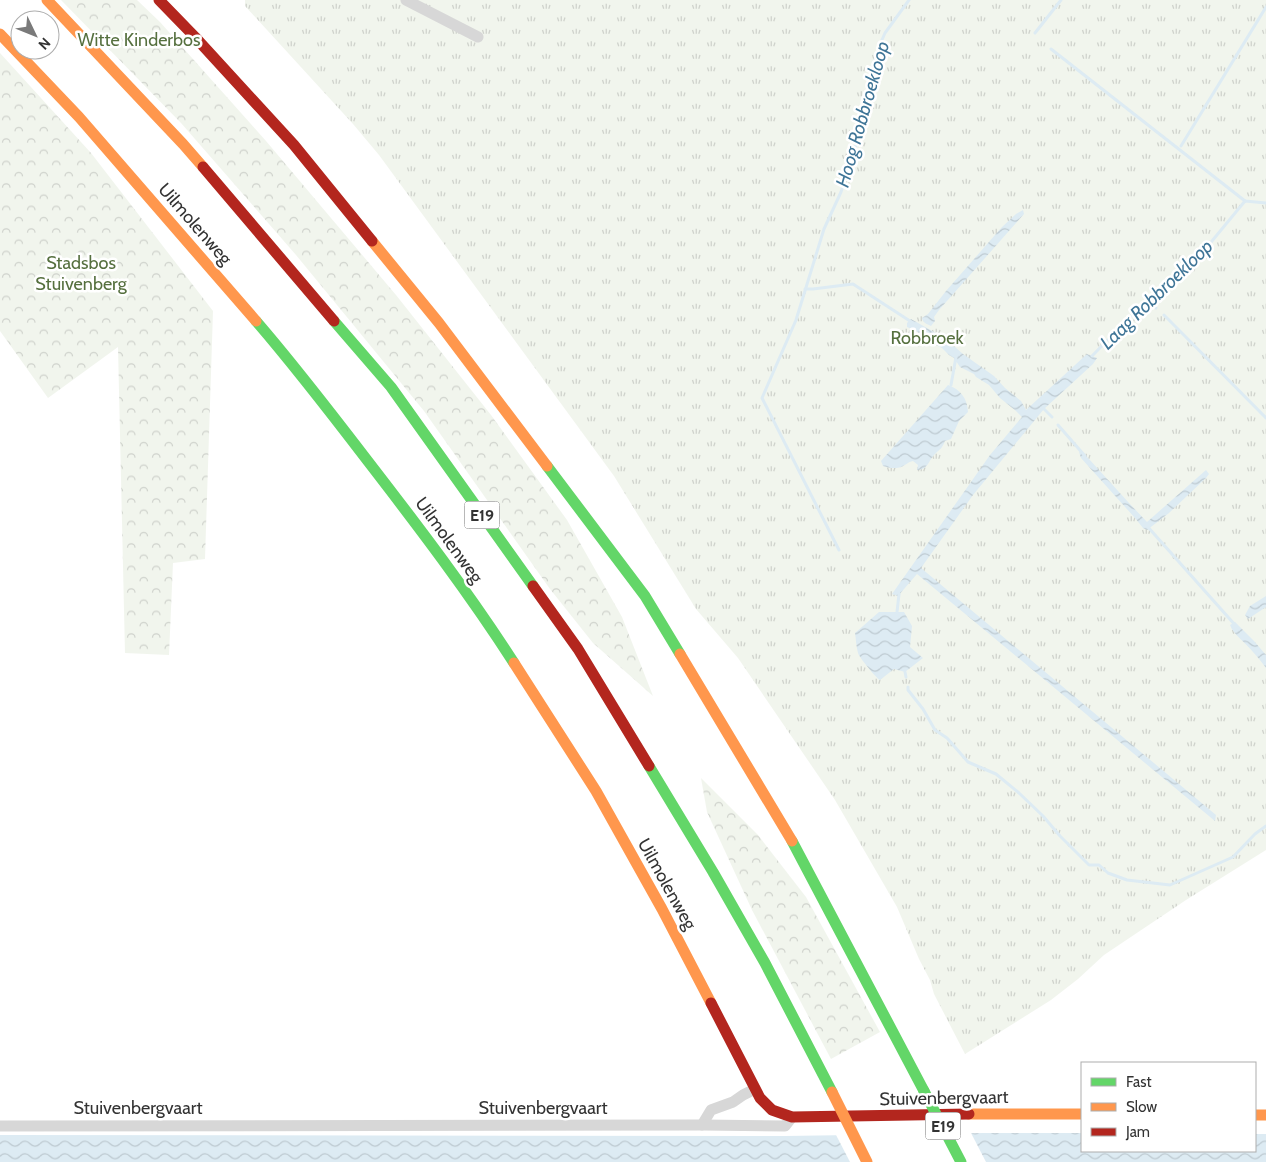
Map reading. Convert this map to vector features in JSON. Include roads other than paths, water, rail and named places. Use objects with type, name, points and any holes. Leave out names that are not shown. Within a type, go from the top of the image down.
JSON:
[{"type":"main road","name":"E19","points":[[47,0],[183,144],[391,387],[578,649],[765,963],[867,1162]]},
{"type":"main road","name":"E19","points":[[159,0],[294,145],[439,323],[645,596],[800,854],[962,1162]]},
{"type":"main road","name":"Uilmolenweg","points":[[0,34],[79,117],[258,323],[426,536],[498,638],[596,792],[662,908],[760,1098],[772,1110],[792,1117]]},
{"type":"main road","name":"Stuivenbergvaart","points":[[792,1117],[1081,1114]]},
{"type":"street","points":[[406,0],[478,37]]},
{"type":"street","points":[[702,1125],[711,1110],[734,1102],[755,1089]]},
{"type":"street","name":"Stuivenbergvaart","points":[[0,1126],[784,1126],[792,1117]]},
{"type":"water","points":[[1023,210],[1024,214],[939,310],[931,326],[924,322],[922,318],[928,314],[1002,227]]},
{"type":"water","points":[[911,319],[934,332],[994,376],[1021,401],[1026,410],[1087,354],[1097,358],[1093,364],[1044,409],[973,495],[921,568],[1216,815],[1215,821],[917,574],[898,596],[892,594],[990,455],[1022,417],[1000,398],[989,385],[960,367],[954,358],[942,348],[907,327],[907,323]]},
{"type":"water","points":[[948,385],[962,395],[968,412],[959,421],[951,439],[945,441],[928,465],[921,470],[917,470],[918,465],[913,461],[899,468],[883,466],[881,461]]},
{"type":"water","points":[[1079,452],[1089,459],[1147,522],[1206,470],[1209,474],[1169,513],[1147,530],[1143,528],[1081,458]]},
{"type":"water","points":[[1266,596],[1266,607],[1248,619],[1245,615],[1250,606]]},
{"type":"water","points":[[879,612],[904,612],[912,626],[910,647],[923,658],[905,672],[894,669],[880,680],[859,655],[855,633]]},
{"type":"water","points":[[1235,622],[1266,655],[1266,668],[1232,628],[1230,625]]},
{"type":"water","points":[[1081,1133],[1081,1152],[1256,1152],[1256,1134],[1266,1134],[1266,1162],[0,1162],[0,1135],[785,1136]]},
{"type":"waterway","name":"Hoog Robbroekloop","points":[[839,550],[762,398],[796,320],[824,229],[841,192],[862,126],[871,74],[878,49],[885,33],[909,0]]},
{"type":"waterway","points":[[1035,33],[1061,0]]},
{"type":"waterway","points":[[1181,146],[1266,7]]},
{"type":"waterway","points":[[1051,49],[1245,201]]},
{"type":"waterway","name":"Laag Robbroekloop","points":[[1092,356],[1138,309],[1193,264],[1245,201],[1266,203]]},
{"type":"waterway","name":"Hoog Robbroekloop","points":[[805,289],[853,284],[913,323]]},
{"type":"waterway","points":[[1148,301],[1156,308]]},
{"type":"waterway","points":[[1164,315],[1266,418]]},
{"type":"waterway","name":"Hoog Robbroekloop","points":[[951,385],[956,357]]},
{"type":"waterway","points":[[1044,409],[1052,417]]},
{"type":"waterway","points":[[1058,425],[1085,456]]},
{"type":"waterway","points":[[1147,526],[1236,626]]},
{"type":"waterway","points":[[897,612],[899,594]]},
{"type":"waterway","points":[[905,672],[906,677]]},
{"type":"waterway","points":[[908,687],[908,690],[923,709],[935,730],[947,738],[968,762],[996,774],[1043,816],[1089,865],[1099,865],[1108,873],[1127,880],[1170,885],[1233,857],[1255,834],[1266,826]]},
{"type":"park label","name":"Witte Kinderbos","points":[[139,40]]},
{"type":"park label","name":"Stadsbos Stuivenberg","points":[[81,273]]},
{"type":"park label","name":"Robbroek","points":[[927,338]]}]
